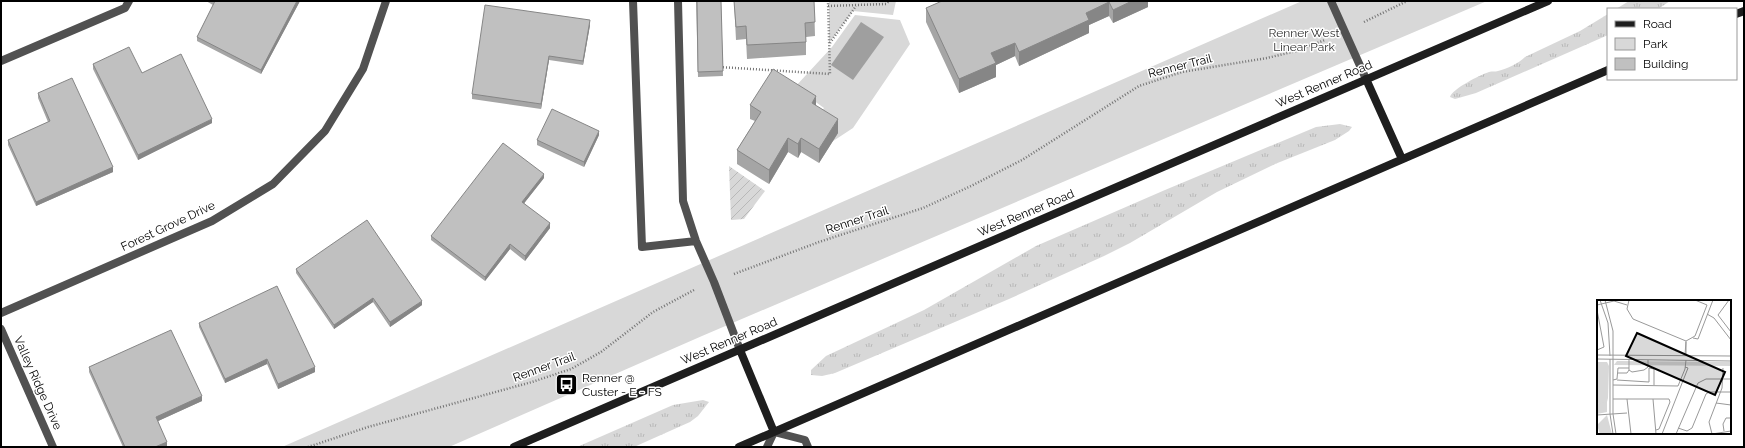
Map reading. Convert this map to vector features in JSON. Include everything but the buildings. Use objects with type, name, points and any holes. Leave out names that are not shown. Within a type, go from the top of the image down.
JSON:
[{"type":"main road","name":"West Renner Road","points":[[514,447],[1548,1]]},
{"type":"main road","points":[[739,447],[1607,70]]},
{"type":"main road","points":[[1366,79],[1402,160]]},
{"type":"main road","points":[[740,350],[774,432]]},
{"type":"street","points":[[1,61],[125,8],[129,1]]},
{"type":"street","name":"Forest Grove Drive","points":[[1,313],[212,221],[273,184],[325,131],[363,69],[386,1]]},
{"type":"street","points":[[633,1],[642,247],[696,241]]},
{"type":"street","points":[[678,1],[683,201],[696,241],[714,282],[740,350]]},
{"type":"street","points":[[1331,1],[1366,79]]},
{"type":"street","name":"Valley Ridge Drive","points":[[1,329],[53,447]]},
{"type":"street","points":[[767,447],[774,432],[805,440],[808,447]]},
{"type":"path","points":[[716,67],[830,74],[828,1]]},
{"type":"path","points":[[828,6],[886,4],[889,1]]},
{"type":"path","name":"Renner Trail","points":[[308,447],[368,426],[532,382],[571,369],[601,352],[653,312],[694,290],[819,242],[923,208],[971,186],[1022,160],[1139,86],[1182,72],[1267,58],[1296,51],[1345,31],[1407,1]]},
{"type":"path","points":[[829,43],[856,6]]},
{"type":"green space","points":[[829,1],[896,1],[893,15],[853,11],[829,43]]},
{"type":"green space","name":"Renner West Linear Park","points":[[1302,1],[1487,1],[702,336],[449,447],[282,447]]},
{"type":"green space","points":[[1629,1],[1670,1],[1660,8],[1618,8]]},
{"type":"green space","points":[[855,15],[900,20],[910,44],[853,128],[821,149],[804,139],[824,108],[795,87],[832,47]]},
{"type":"green space","points":[[1607,15],[1607,35],[1476,93],[1455,99],[1450,97],[1461,86],[1473,79],[1489,72],[1513,66],[1525,57],[1580,31]]},
{"type":"green space","points":[[1340,124],[1352,127],[1349,131],[1335,140],[1275,164],[1217,192],[1130,243],[1104,256],[1009,299],[835,373],[822,376],[811,375],[811,370],[826,356],[924,310],[1036,246],[1316,127]]},
{"type":"green space","points":[[729,166],[765,191],[744,219],[731,220]]},
{"type":"green space","points":[[703,400],[709,402],[698,416],[690,422],[634,447],[577,447],[673,405]]},
{"type":"shaded area","points":[[861,22],[884,37],[853,80],[831,65]]},
{"type":"place","name":"Renner @ Custer - E - FS","points":[[567,385]]}]
